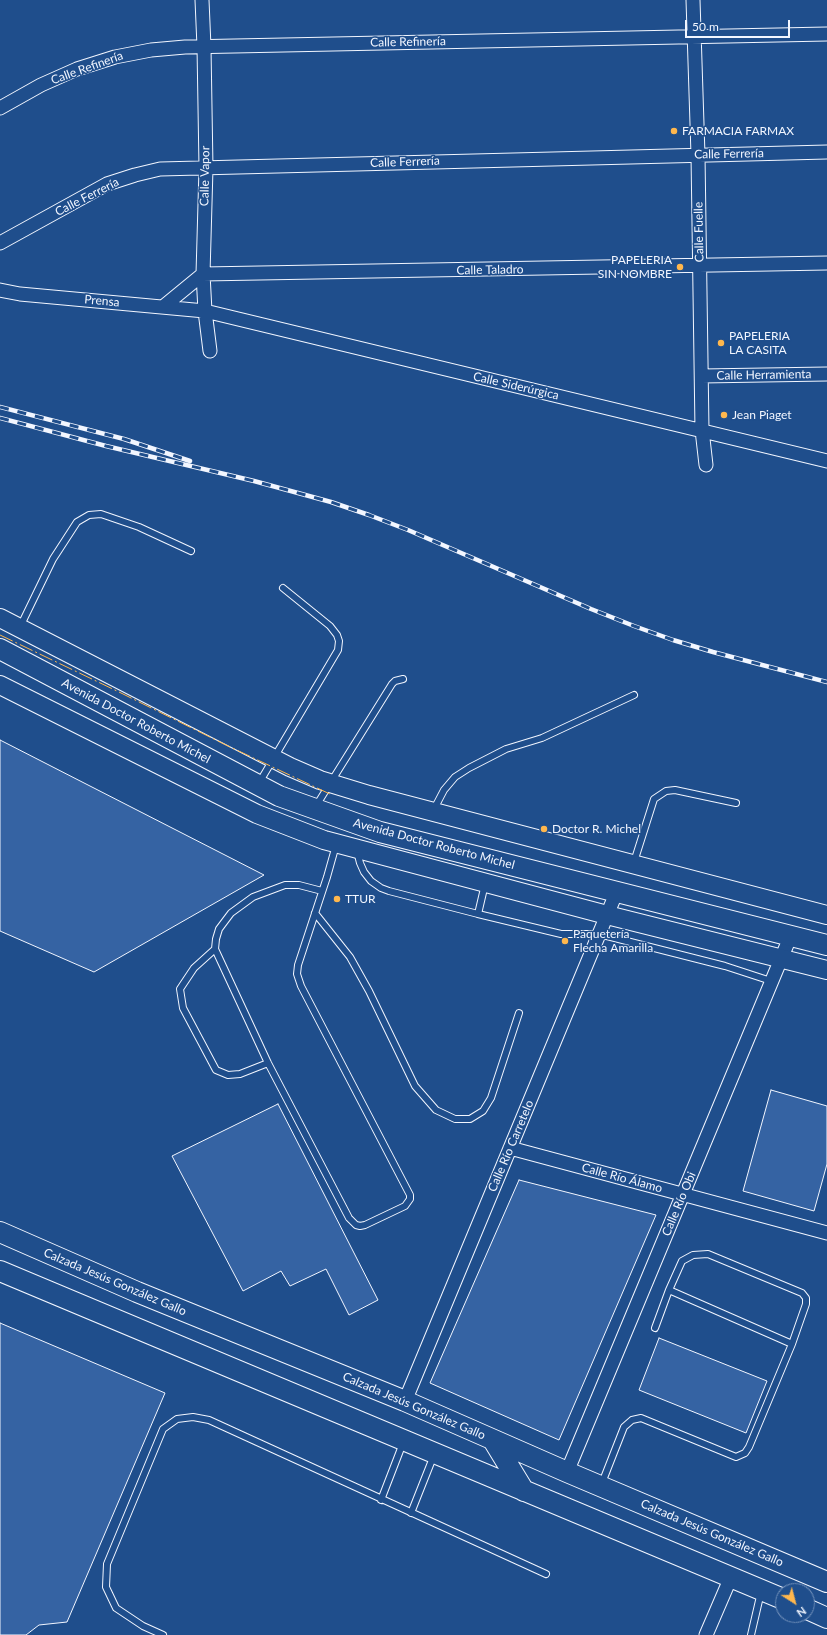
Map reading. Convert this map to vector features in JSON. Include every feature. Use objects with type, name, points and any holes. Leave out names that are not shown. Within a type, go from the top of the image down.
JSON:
[{"type":"main road","points":[[0,618],[314,778],[433,812],[827,915]]},
{"type":"main road","name":"Avenida Doctor Roberto Michel","points":[[0,649],[279,796],[314,809],[380,832],[827,945]]},
{"type":"main road","name":"Avenida Doctor Roberto Michel","points":[[0,685],[257,814],[324,840],[607,915],[781,957],[827,970]]},
{"type":"main road","name":"Calzada Jesús González Gallo","points":[[0,1232],[137,1292],[406,1401],[567,1472],[827,1582]]},
{"type":"main road","points":[[0,1271],[775,1596]]},
{"type":"main road","points":[[493,1440],[524,1491]]},
{"type":"main road","points":[[815,1613],[827,1618]]},
{"type":"street","name":"Calle Vapor","points":[[202,0],[206,168],[203,274],[205,311],[210,351]]},
{"type":"street","name":"Calle Fuelle","points":[[693,0],[698,155],[702,430],[706,465]]},
{"type":"street","name":"Calle Refinería","points":[[0,108],[40,85],[77,69],[114,57],[151,50],[204,46],[827,34]]},
{"type":"street","name":"Calle Ferrería","points":[[0,243],[107,184],[134,175],[160,169],[827,152]]},
{"type":"street","name":"Calle Taladro","points":[[203,274],[827,263]]},
{"type":"street","points":[[164,306],[203,274]]},
{"type":"street","name":"Prensa","points":[[0,290],[20,294],[164,306],[205,311]]},
{"type":"street","name":"Calle Siderúrgica","points":[[205,311],[827,461]]},
{"type":"street","name":"Calle Herramienta","points":[[702,376],[827,374]]},
{"type":"street","name":"Calle Río Carretelo","points":[[406,1401],[617,891]]},
{"type":"street","name":"Calle Río Obi","points":[[567,1472],[791,936]]},
{"type":"street","name":"Calle Río Álamo","points":[[510,1148],[827,1233]]},
{"type":"street","points":[[706,1635],[731,1577]]},
{"type":"lane","points":[[19,628],[53,559],[77,522],[89,515],[101,514],[131,524],[192,551]]},
{"type":"lane","points":[[258,785],[338,650],[339,641],[337,635],[330,626],[282,588]]},
{"type":"lane","points":[[314,809],[392,684],[403,679]]},
{"type":"lane","points":[[433,812],[444,790],[455,777],[469,768],[506,749],[542,738],[634,695]]},
{"type":"lane","points":[[634,864],[654,799],[666,791],[676,790],[736,803]]},
{"type":"lane","points":[[322,891],[299,885],[285,885],[254,897],[231,913],[219,929],[215,949],[268,1063],[352,1222],[356,1225],[365,1225],[408,1203],[410,1199],[409,1191],[301,986],[298,974],[298,965],[315,913],[337,844]]},
{"type":"lane","points":[[356,849],[364,872],[371,881],[381,888],[389,891],[561,934],[599,934],[726,966],[772,981]]},
{"type":"lane","points":[[478,914],[486,882]]},
{"type":"lane","points":[[315,913],[350,957],[369,991],[415,1086],[436,1110],[455,1119],[470,1119],[483,1111],[491,1098],[519,1012]]},
{"type":"lane","points":[[215,949],[194,968],[180,989],[183,1008],[216,1070],[228,1075],[240,1074],[268,1063]]},
{"type":"lane","points":[[600,1486],[624,1427],[632,1420],[641,1418],[736,1457],[745,1453],[749,1447],[792,1344],[806,1304],[806,1298],[802,1293],[708,1254],[693,1255],[682,1261],[669,1290],[655,1328]]},
{"type":"lane","points":[[669,1290],[792,1344]]},
{"type":"lane","points":[[163,1635],[143,1626],[116,1608],[106,1587],[107,1564],[163,1429],[177,1419],[193,1417],[209,1420],[381,1500],[546,1574]]},
{"type":"lane","points":[[381,1500],[404,1440]]},
{"type":"lane","points":[[411,1513],[435,1453]]},
{"type":"lane","points":[[750,1635],[762,1590]]},
{"type":"building","points":[[0,740],[264,875],[94,972],[0,931]]},
{"type":"building","points":[[771,1090],[827,1106],[827,1164],[814,1211],[743,1191]]},
{"type":"building","points":[[278,1104],[378,1300],[349,1315],[326,1269],[290,1286],[281,1271],[243,1291],[172,1156]]},
{"type":"building","points":[[519,1180],[656,1215],[559,1440],[430,1383]]},
{"type":"building","points":[[0,1323],[165,1393],[67,1622],[39,1625],[26,1635],[0,1635]]},
{"type":"building","points":[[659,1338],[767,1381],[746,1433],[639,1390]]},
{"type":"railway","points":[[0,407],[124,439],[190,461]]},
{"type":"railway","points":[[0,418],[106,446],[254,481],[331,502],[408,530],[634,626],[713,652],[827,682]]},
{"type":"power","points":[[0,635],[332,795]]},
{"type":"place","name":"FARMACIA FARMAX","points":[[674,131]]},
{"type":"place","name":"PAPELERIA SIN NOMBRE","points":[[680,267]]},
{"type":"place","name":"PAPELERIA LA CASITA","points":[[721,343]]},
{"type":"place","name":"Jean Piaget","points":[[724,415]]},
{"type":"place","name":"Doctor R. Michel","points":[[544,829]]},
{"type":"place","name":"TTUR","points":[[337,899]]},
{"type":"place","name":"Paquetería Flecha Amarilla","points":[[565,941]]}]
